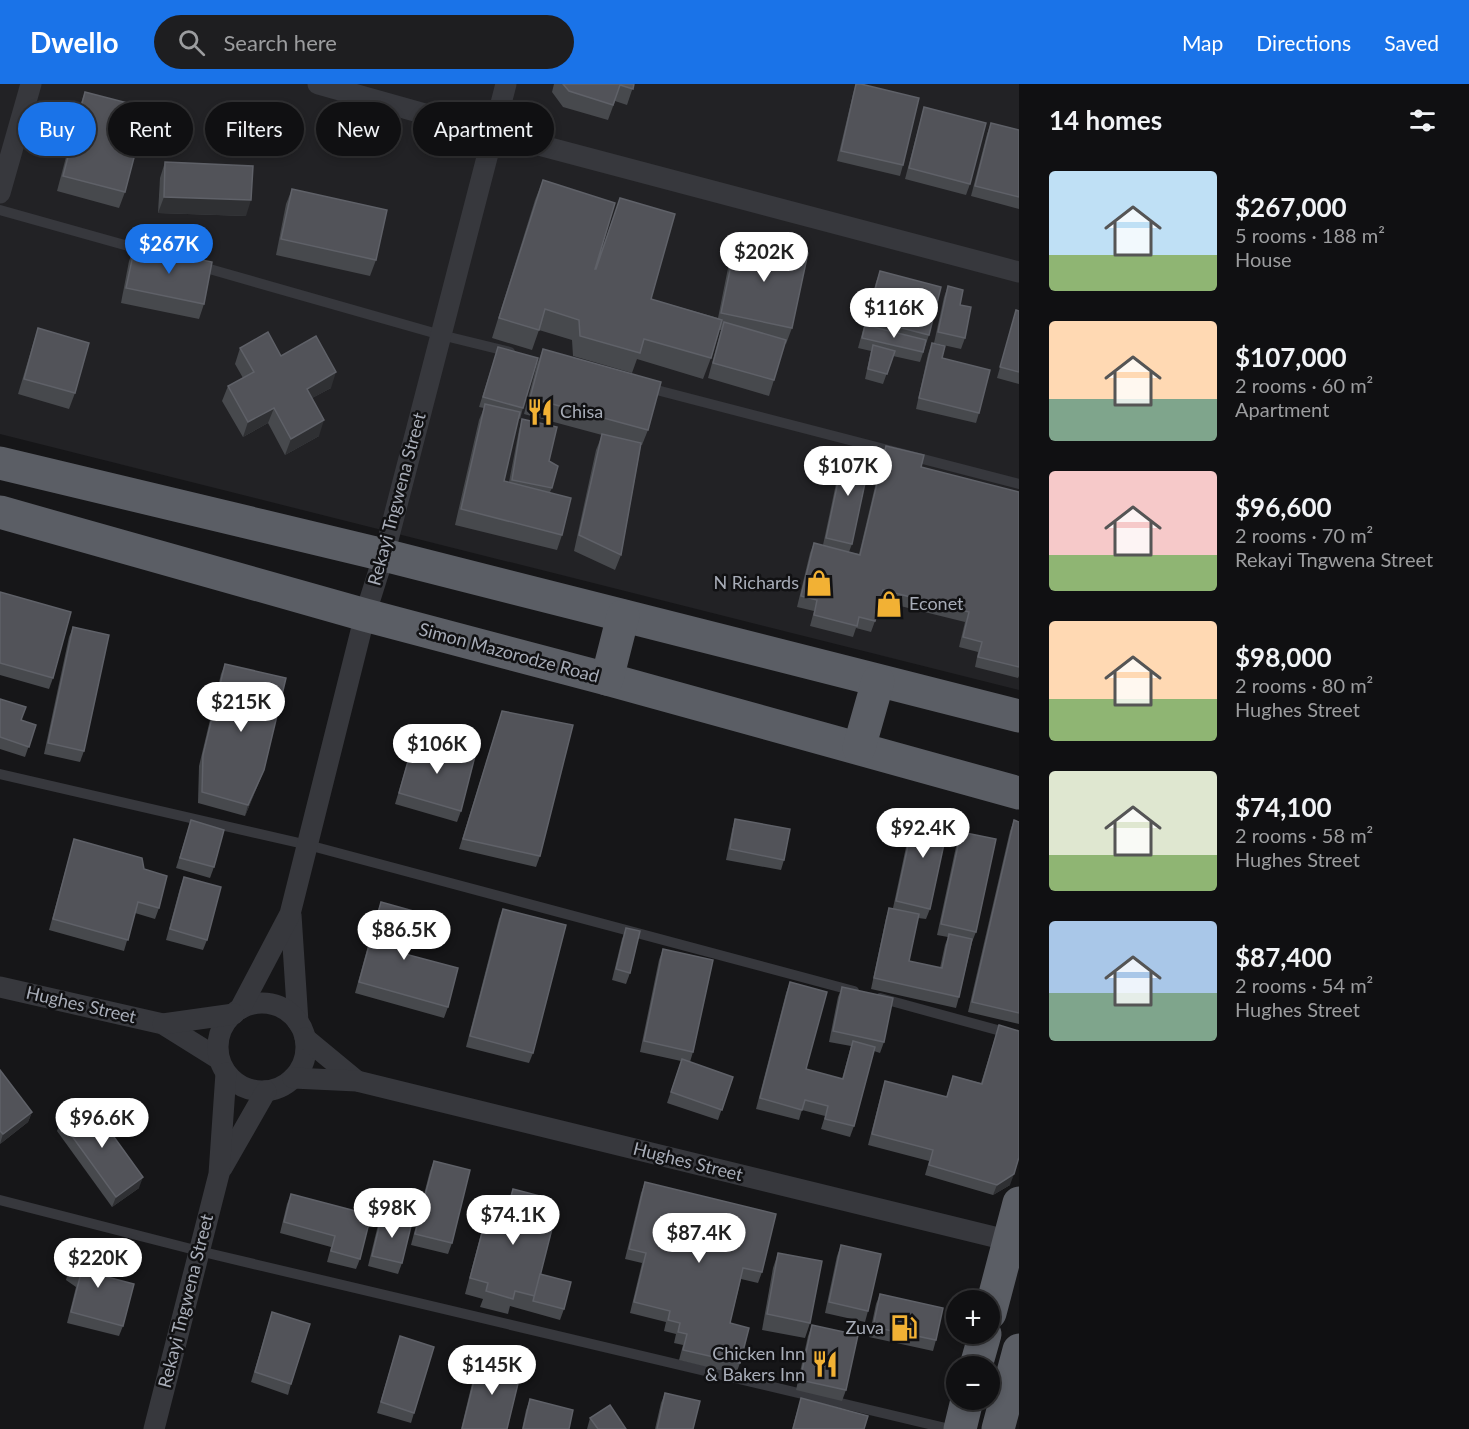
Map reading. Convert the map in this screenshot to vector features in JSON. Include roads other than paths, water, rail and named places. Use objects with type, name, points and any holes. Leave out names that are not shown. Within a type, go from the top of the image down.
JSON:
[{"type":"highway","points":[[0,463],[384,555],[1019,716]]},
{"type":"highway","name":"Simon Mazorodze Road","points":[[0,512],[365,615],[607,679],[1019,794]]},
{"type":"highway","points":[[607,679],[622,616]]},
{"type":"highway","points":[[859,748],[878,681]]},
{"type":"highway","points":[[998,1290],[1014,1241],[1019,1203]]},
{"type":"highway","points":[[998,1429],[1019,1350]]},
{"type":"highway","points":[[960,1429],[965,1410]]},
{"type":"street","points":[[0,193],[7,138],[30,84]]},
{"type":"street","points":[[318,84],[413,111]]},
{"type":"street","name":"Rekayi Tngwena Street","points":[[501,102],[506,84]]},
{"type":"street","points":[[554,149],[1019,272]]},
{"type":"street","name":"Rekayi Tngwena Street","points":[[291,914],[365,615],[384,555],[487,156]]},
{"type":"street","points":[[219,1174],[223,1066],[218,1044],[221,1029],[237,1011],[291,914]]},
{"type":"street","points":[[163,1024],[223,1066],[237,1083],[251,1090],[266,1091],[281,1087],[293,1078],[302,1065],[305,1052],[291,914]]},
{"type":"street","name":"Hughes Street","points":[[0,987],[163,1024]]},
{"type":"street","points":[[163,1024],[237,1011],[253,1004],[266,1003],[291,1014],[301,1030],[357,1082]]},
{"type":"street","name":"Hughes Street","points":[[293,1078],[357,1082],[1014,1241]]},
{"type":"street","points":[[219,1174],[266,1091]]},
{"type":"street","name":"Rekayi Tngwena Street","points":[[154,1429],[219,1174]]},
{"type":"lane","points":[[0,210],[158,254]]},
{"type":"lane","points":[[192,264],[522,355]]},
{"type":"lane","points":[[637,385],[1019,484]]},
{"type":"lane","points":[[0,774],[308,845],[1019,1036]]},
{"type":"lane","points":[[0,1200],[199,1251],[950,1429]]},
{"type":"place","name":"Chisa","points":[[540,412]]},
{"type":"place","name":"N Richards","points":[[819,583]]},
{"type":"place","name":"Econet","points":[[889,604]]},
{"type":"place","name":"Zuva","points":[[904,1328]]},
{"type":"place","name":"Chicken Inn & Bakers Inn","points":[[825,1364]]}]
